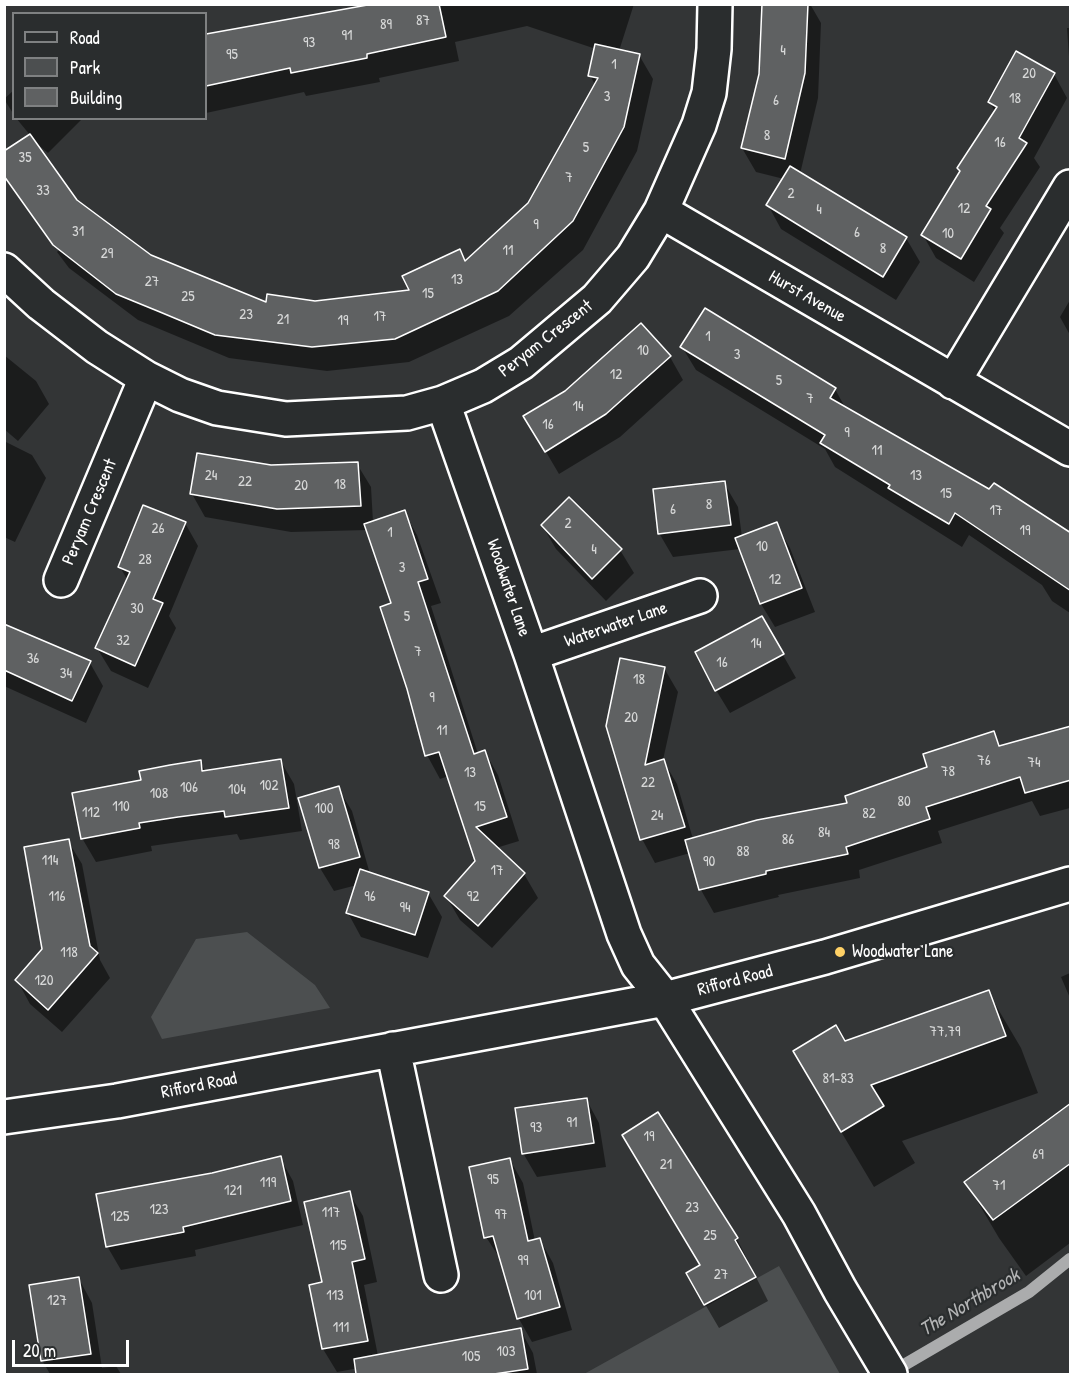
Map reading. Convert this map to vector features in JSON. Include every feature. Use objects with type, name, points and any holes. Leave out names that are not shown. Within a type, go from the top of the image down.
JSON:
[{"type":"street","name":"Peryam Crescent","points":[[4,270],[41,304],[97,347],[146,378],[180,395],[217,408],[286,419],[407,413],[443,403],[483,386],[521,363],[597,299],[633,257],[661,211],[681,171],[709,93],[714,49],[715,4]]},
{"type":"street","points":[[953,382],[1071,187]]},
{"type":"street","name":"Hurst Avenue","points":[[661,211],[1071,449]]},
{"type":"street","name":"Peryam Crescent","points":[[61,580],[146,378]]},
{"type":"street","name":"Woodwater Lane","points":[[443,403],[531,654],[624,934],[638,965],[665,999],[799,1214],[884,1365]]},
{"type":"street","name":"Waterwater Lane","points":[[531,654],[700,596]]},
{"type":"street","name":"Rifford Road","points":[[4,1117],[117,1101],[665,999],[825,957],[1071,884]]},
{"type":"street","points":[[393,1049],[441,1275]]},
{"type":"green space","points":[[247,932],[315,985],[330,1008],[162,1039],[151,1017],[196,939]]},
{"type":"green space","points":[[779,1266],[840,1374],[584,1374]]},
{"type":"building","points":[[373,4],[439,4],[446,37],[367,54],[367,58],[291,73],[290,68],[207,86],[207,34]]},
{"type":"building","points":[[762,4],[808,4],[805,73],[785,159],[741,148],[759,74]]},
{"type":"building","points":[[595,44],[640,54],[624,127],[573,221],[498,291],[395,339],[312,347],[215,335],[116,294],[53,245],[4,176],[4,151],[30,134],[77,200],[151,255],[266,302],[267,294],[315,301],[409,290],[402,276],[460,249],[465,261],[528,203],[598,78],[588,76]]},
{"type":"building","points":[[1016,51],[1055,73],[1019,138],[1027,143],[986,206],[991,209],[961,259],[921,235],[960,171],[957,168],[997,107],[988,102]]},
{"type":"building","points":[[790,166],[907,237],[883,277],[766,205]]},
{"type":"building","points":[[705,308],[836,388],[830,398],[989,489],[994,483],[1071,533],[1071,591],[955,513],[949,524],[888,488],[890,485],[820,443],[825,435],[680,347]]},
{"type":"building","points":[[641,323],[671,356],[606,414],[545,452],[523,416],[565,391]]},
{"type":"building","points":[[197,453],[271,465],[358,462],[361,506],[277,509],[190,494]]},
{"type":"building","points":[[725,481],[731,525],[658,534],[653,489]]},
{"type":"building","points":[[569,497],[622,549],[592,579],[541,525]]},
{"type":"building","points":[[143,505],[186,522],[153,599],[163,603],[135,666],[95,648],[130,572],[118,567]]},
{"type":"building","points":[[405,510],[428,579],[418,582],[474,754],[485,750],[507,817],[476,827],[525,873],[478,926],[444,896],[475,861],[439,752],[425,756],[407,689],[380,607],[391,603],[364,524]]},
{"type":"building","points":[[777,522],[802,588],[760,604],[735,538]]},
{"type":"building","points":[[762,616],[784,654],[715,691],[695,652]]},
{"type":"building","points":[[4,624],[91,661],[72,701],[4,670]]},
{"type":"building","points":[[620,658],[665,667],[645,765],[664,759],[685,827],[640,840],[606,726]]},
{"type":"building","points":[[1071,726],[1071,780],[1025,793],[1020,777],[926,807],[930,819],[846,847],[848,854],[766,871],[766,874],[699,890],[685,840],[757,820],[847,803],[845,796],[927,767],[923,754],[994,731],[999,746]]},
{"type":"building","points":[[281,759],[289,808],[225,817],[224,811],[178,817],[139,823],[140,828],[81,839],[72,793],[141,780],[139,771],[170,765],[201,760],[202,771]]},
{"type":"building","points":[[339,786],[360,857],[319,868],[298,798]]},
{"type":"building","points":[[69,839],[90,946],[98,953],[48,1010],[15,980],[42,949],[24,847]]},
{"type":"building","points":[[360,869],[429,892],[415,935],[346,913]]},
{"type":"building","points":[[989,990],[1006,1036],[871,1085],[884,1106],[841,1132],[793,1051],[836,1025],[845,1041]]},
{"type":"building","points":[[587,1098],[594,1143],[522,1154],[515,1108]]},
{"type":"building","points":[[1071,1103],[1071,1163],[993,1220],[964,1182]]},
{"type":"building","points":[[658,1112],[738,1238],[735,1240],[756,1277],[704,1305],[686,1273],[700,1265],[622,1135]]},
{"type":"building","points":[[281,1156],[291,1201],[183,1227],[184,1232],[106,1247],[96,1194],[212,1173]]},
{"type":"building","points":[[510,1158],[528,1241],[540,1238],[560,1307],[517,1319],[493,1236],[484,1238],[469,1167]]},
{"type":"building","points":[[350,1191],[365,1259],[352,1262],[368,1341],[322,1349],[309,1285],[322,1282],[304,1202]]},
{"type":"building","points":[[79,1277],[91,1354],[41,1361],[29,1285]]},
{"type":"building","points":[[521,1328],[528,1369],[494,1374],[356,1374],[354,1359]]},
{"type":"waterway","name":"The Northbrook","points":[[892,1372],[1029,1292],[1070,1259]]},
{"type":"place","name":"Woodwater Lane","points":[[840,952]]}]
